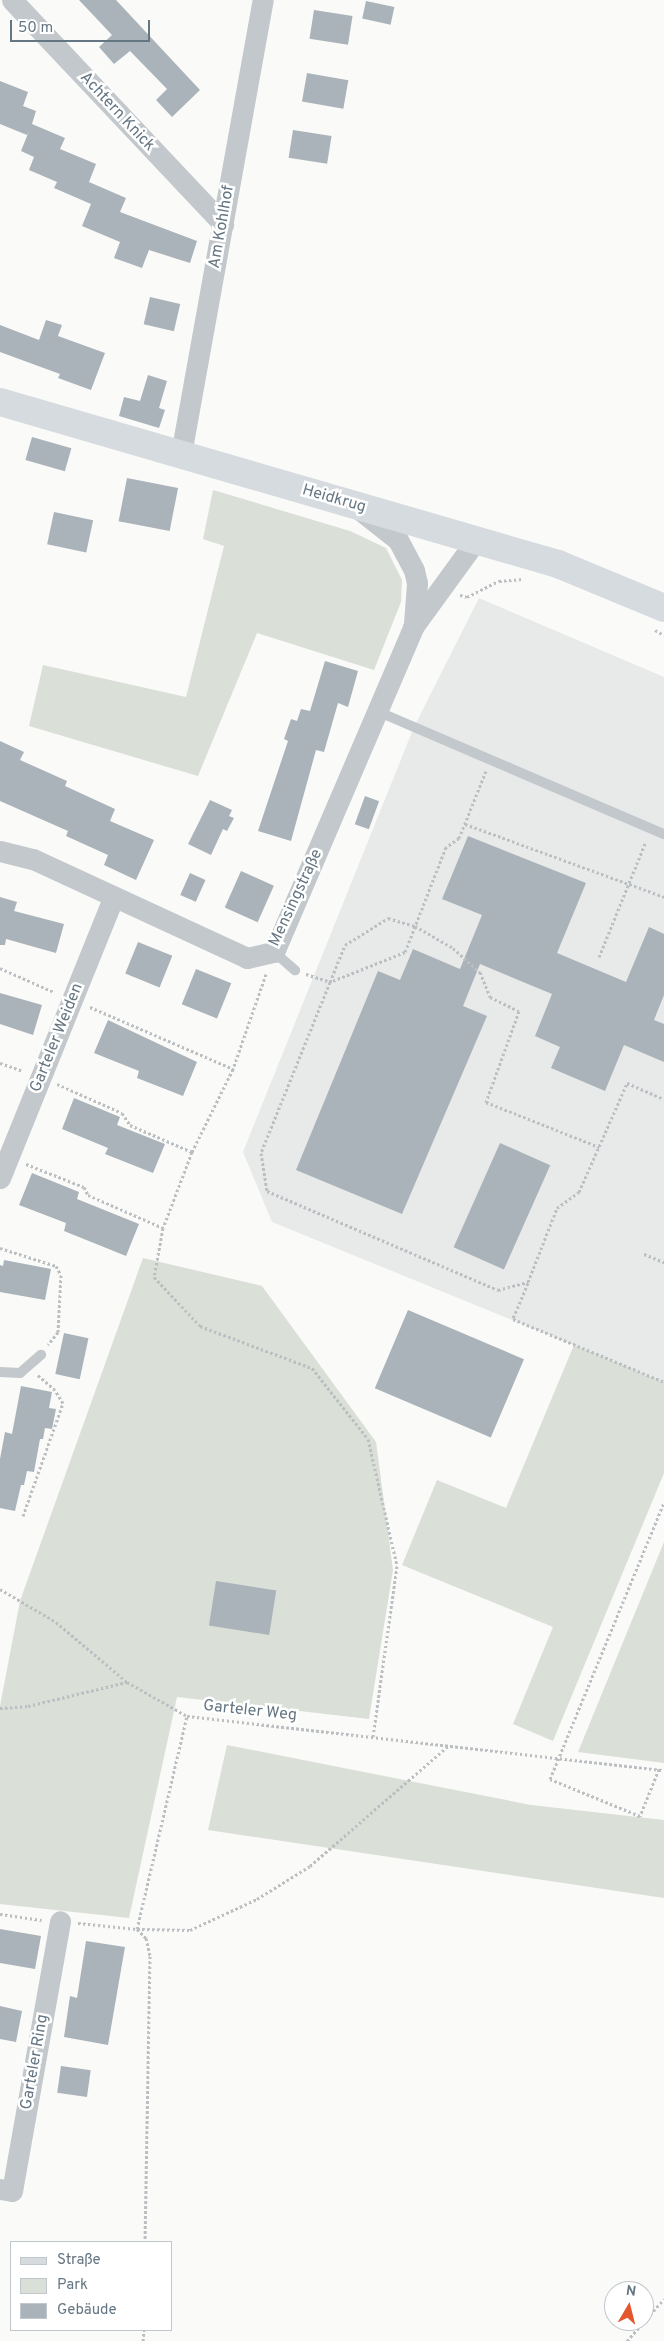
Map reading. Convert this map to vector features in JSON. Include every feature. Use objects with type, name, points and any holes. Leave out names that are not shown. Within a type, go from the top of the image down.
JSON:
[{"type":"main road","name":"Heidkrug","points":[[0,402],[558,564],[658,618]]},
{"type":"street","name":"Achtern Knick","points":[[12,0],[223,224]]},
{"type":"street","name":"Am Kohlhof","points":[[181,454],[263,0]]},
{"type":"street","name":"Mensingstraße","points":[[354,505],[398,540],[414,570],[417,583],[413,627]]},
{"type":"street","name":"Mensingstraße","points":[[0,851],[33,859],[113,898],[247,958],[274,952],[379,712],[413,627],[477,540]]},
{"type":"street","name":"Garteler Weiden","points":[[0,1178],[10,1158],[113,898]]},
{"type":"street","name":"Garteler Ring","points":[[0,2189],[12,2191],[60,1921]]},
{"type":"lane","points":[[379,712],[664,834]]},
{"type":"lane","points":[[274,952],[295,970]]},
{"type":"lane","points":[[0,1372],[20,1373],[41,1355]]},
{"type":"path","points":[[458,594],[467,597],[499,580],[530,578]]},
{"type":"path","points":[[658,618],[664,635]]},
{"type":"path","points":[[295,970],[330,982],[405,952],[446,847],[459,838],[490,761]]},
{"type":"path","points":[[465,824],[664,897]]},
{"type":"path","points":[[599,957],[650,828]]},
{"type":"path","points":[[528,1282],[498,1290],[267,1192],[261,1153],[345,945],[388,918],[415,926],[453,948],[480,972],[490,997],[519,1011],[486,1102],[599,1147]]},
{"type":"path","points":[[274,952],[233,1069],[192,1152],[163,1228],[154,1277],[200,1326],[312,1368],[368,1439],[397,1566],[373,1737]]},
{"type":"path","points":[[0,968],[63,996]]},
{"type":"path","points":[[80,1004],[233,1069]]},
{"type":"path","points":[[42,1078],[122,1113],[130,1125],[192,1152]]},
{"type":"path","points":[[664,1099],[627,1084],[579,1192],[558,1208],[512,1319],[664,1382]]},
{"type":"path","points":[[10,1158],[84,1187],[88,1195],[163,1228]]},
{"type":"path","points":[[0,1248],[56,1266],[61,1275],[58,1332],[41,1355]]},
{"type":"path","points":[[644,1254],[664,1262]]},
{"type":"path","points":[[23,1516],[63,1403],[55,1390],[28,1366]]},
{"type":"path","points":[[659,1770],[640,1816],[550,1779],[664,1503]]},
{"type":"path","points":[[0,1589],[56,1622],[127,1682],[187,1716]]},
{"type":"path","points":[[0,1708],[28,1706],[127,1682]]},
{"type":"path","name":"Garteler Weg","points":[[137,1929],[187,1716],[559,1756],[664,1770]]},
{"type":"path","points":[[0,1914],[137,1929],[190,1930],[257,1899],[310,1866],[449,1745]]},
{"type":"path","points":[[137,1929],[146,1938],[150,1956],[145,2241]]},
{"type":"path","points":[[628,2341],[664,2300]]},
{"type":"shaded area","points":[[479,598],[664,677],[664,1382],[272,1222],[243,1152],[414,727]]},
{"type":"green space","points":[[213,490],[350,531],[386,548],[402,580],[401,602],[374,670],[257,633],[198,776],[29,726],[43,665],[186,697],[224,546],[203,539]]},
{"type":"green space","points":[[143,1258],[262,1286],[376,1442],[393,1570],[369,1719],[177,1697],[129,1918],[0,1904],[0,1706],[20,1601]]},
{"type":"green space","points":[[574,1345],[664,1382],[664,1473],[553,1741],[513,1724],[553,1627],[402,1565],[437,1480],[506,1508]]},
{"type":"green space","points":[[664,1542],[664,1763],[578,1752]]},
{"type":"green space","points":[[227,1745],[531,1805],[664,1820],[664,1898],[208,1830]]},
{"type":"building","points":[[79,0],[116,0],[200,90],[172,117],[156,100],[167,89],[130,51],[114,64],[99,47],[112,35]]},
{"type":"building","points":[[366,1],[394,7],[391,25],[362,19]]},
{"type":"building","points":[[314,10],[353,16],[348,45],[309,39]]},
{"type":"building","points":[[307,73],[348,80],[343,109],[302,102]]},
{"type":"building","points":[[0,81],[28,92],[23,106],[36,111],[32,124],[65,138],[60,149],[96,164],[89,182],[126,198],[120,212],[197,241],[190,263],[149,250],[142,268],[114,258],[120,242],[82,226],[91,204],[54,188],[57,182],[29,170],[34,157],[21,151],[29,131],[27,135],[0,124]]},
{"type":"building","points":[[293,130],[332,136],[327,164],[289,158]]},
{"type":"building","points":[[150,297],[180,304],[174,331],[144,324]]},
{"type":"building","points":[[46,320],[62,325],[58,336],[105,353],[91,390],[58,378],[60,374],[0,352],[0,325],[39,340]]},
{"type":"building","points":[[148,375],[167,381],[159,408],[165,410],[159,428],[119,416],[124,397],[140,401]]},
{"type":"building","points":[[32,437],[71,448],[65,471],[25,460]]},
{"type":"building","points":[[127,478],[178,488],[170,531],[119,521]]},
{"type":"building","points":[[54,512],[93,520],[86,553],[47,544]]},
{"type":"building","points":[[325,661],[358,671],[348,707],[338,703],[324,752],[316,750],[291,841],[258,831],[288,741],[284,739],[291,719],[297,721],[301,709],[310,711]]},
{"type":"building","points":[[0,741],[24,752],[20,760],[67,781],[65,786],[115,809],[110,821],[154,840],[136,880],[104,865],[108,855],[66,836],[68,831],[0,801]]},
{"type":"building","points":[[365,796],[379,801],[369,829],[355,824]]},
{"type":"building","points":[[210,800],[232,810],[229,816],[234,818],[227,831],[223,829],[211,855],[188,844]]},
{"type":"building","points":[[468,836],[586,883],[557,953],[626,982],[649,927],[664,934],[664,995],[654,1020],[664,1024],[664,1062],[624,1045],[605,1091],[551,1068],[560,1047],[535,1036],[552,994],[480,964],[463,1006],[487,1016],[402,1214],[296,1170],[378,971],[400,980],[413,949],[460,969],[482,915],[442,899]]},
{"type":"building","points":[[241,871],[274,886],[258,922],[225,908]]},
{"type":"building","points":[[190,873],[206,880],[196,902],[180,895]]},
{"type":"building","points":[[0,897],[17,902],[14,911],[64,924],[56,953],[6,939],[5,945],[0,945]]},
{"type":"building","points":[[138,942],[172,956],[160,987],[125,974]]},
{"type":"building","points":[[196,969],[231,983],[217,1018],[182,1004]]},
{"type":"building","points":[[0,993],[42,1005],[33,1035],[0,1024]]},
{"type":"building","points":[[108,1020],[197,1062],[183,1096],[137,1078],[139,1071],[94,1053]]},
{"type":"building","points":[[74,1098],[120,1117],[117,1125],[165,1144],[153,1173],[105,1154],[108,1148],[62,1129]]},
{"type":"building","points":[[500,1143],[550,1165],[504,1270],[454,1247]]},
{"type":"building","points":[[32,1173],[79,1192],[77,1199],[139,1224],[126,1256],[64,1231],[66,1223],[19,1205]]},
{"type":"building","points":[[4,1260],[51,1269],[45,1300],[0,1292],[0,1265],[3,1266]]},
{"type":"building","points":[[408,1310],[524,1359],[491,1437],[375,1388]]},
{"type":"building","points":[[64,1333],[88,1338],[80,1379],[55,1374]]},
{"type":"building","points":[[21,1386],[52,1392],[49,1408],[56,1409],[52,1429],[45,1428],[43,1439],[40,1439],[34,1472],[27,1471],[24,1485],[21,1485],[15,1511],[0,1508],[0,1459],[5,1432],[12,1434]]},
{"type":"building","points":[[216,1581],[276,1591],[269,1635],[209,1625]]},
{"type":"building","points":[[0,1929],[41,1936],[35,1969],[0,1963]]},
{"type":"building","points":[[86,1941],[125,1947],[108,2045],[64,2037],[70,1996],[77,1998]]},
{"type":"building","points":[[0,2006],[22,2011],[16,2042],[0,2039]]},
{"type":"building","points":[[61,2066],[91,2070],[87,2097],[57,2093]]}]
